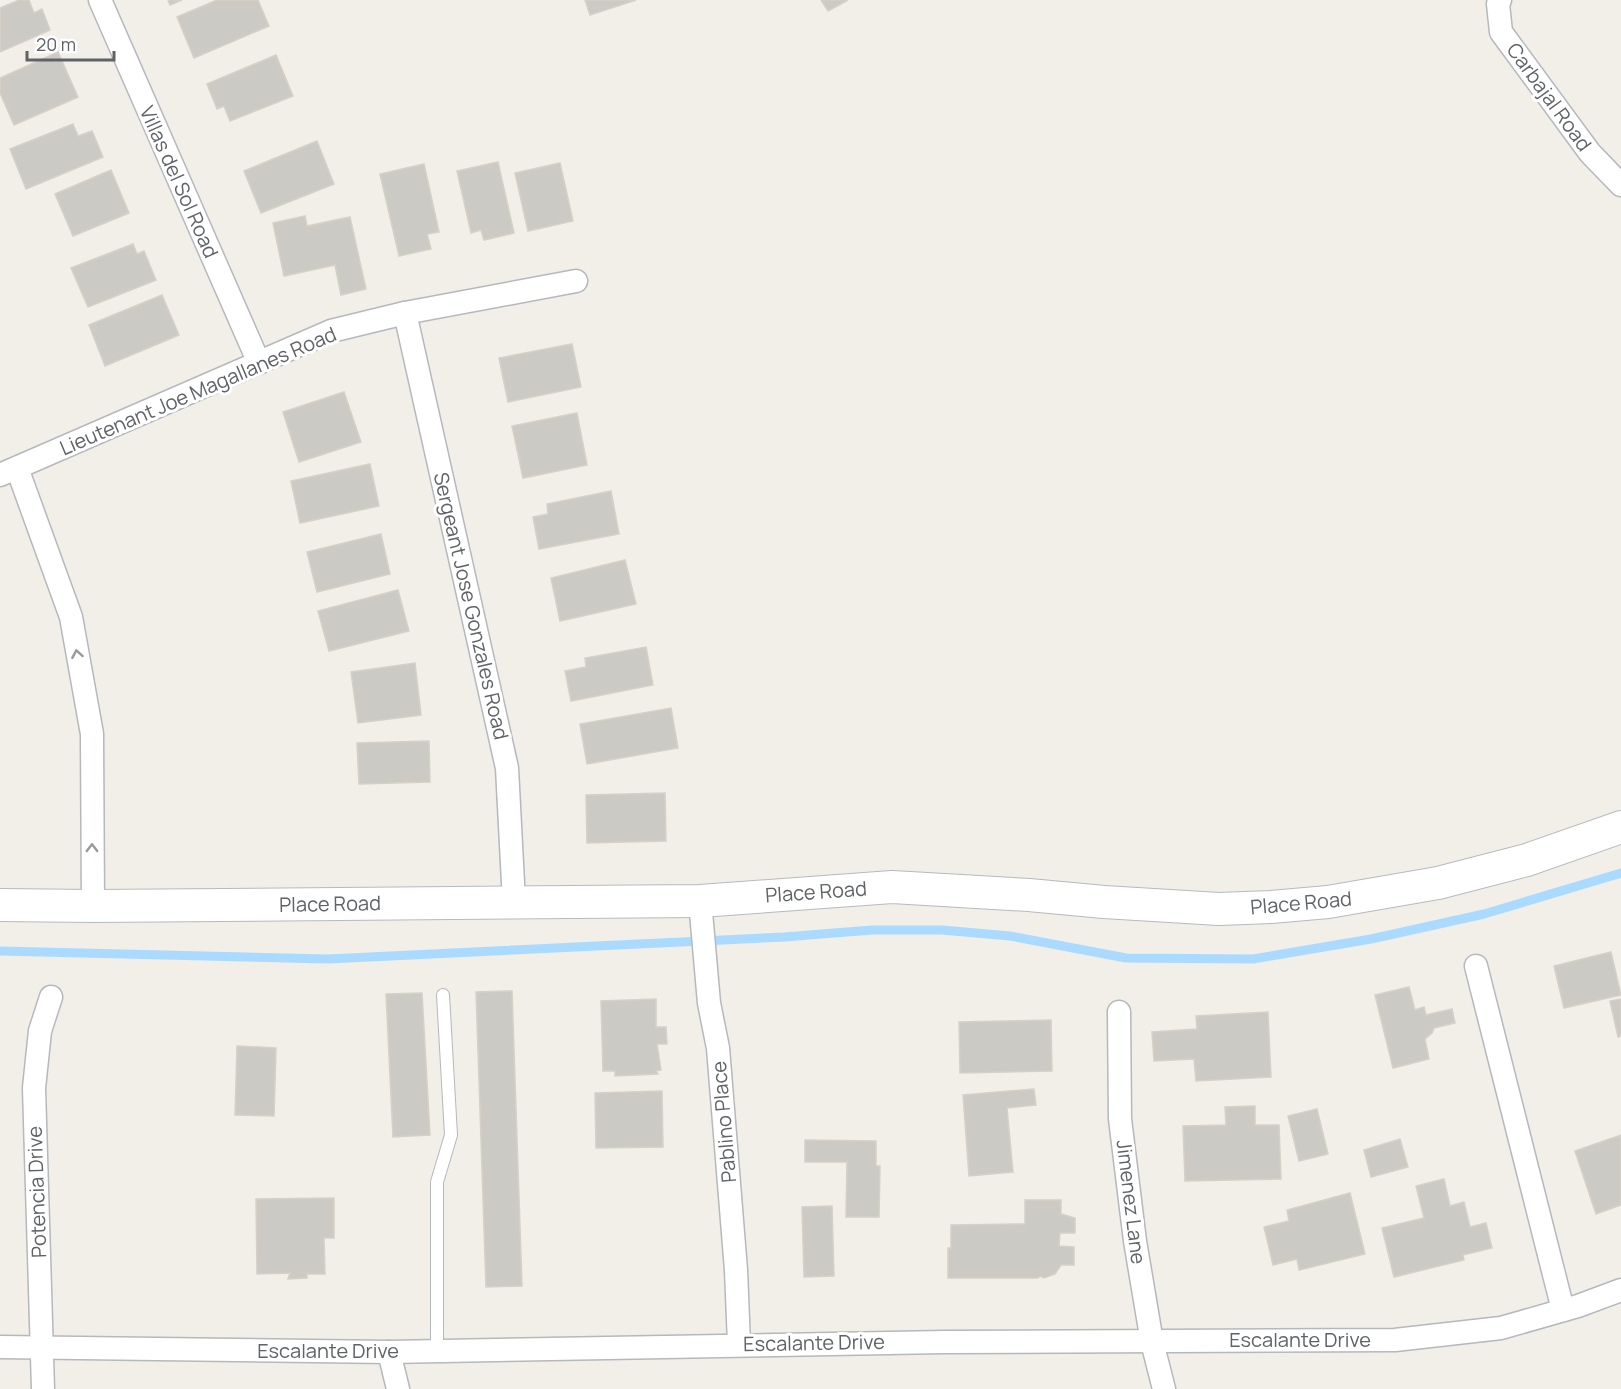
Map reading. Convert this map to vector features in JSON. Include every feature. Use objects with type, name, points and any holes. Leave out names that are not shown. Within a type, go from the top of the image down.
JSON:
[{"type":"street","name":"Villas del Sol Road","points":[[100,0],[259,363]]},
{"type":"street","name":"Carbajal Road","points":[[1500,0],[1498,4],[1501,32],[1590,153],[1621,185]]},
{"type":"street","name":"Lieutenant Joe Magallanes Road","points":[[9,472],[331,331],[405,313],[576,281]]},
{"type":"street","name":"Sergeant Jose Gonzales Road","points":[[405,313],[507,768],[514,902]]},
{"type":"street","points":[[9,472],[71,617],[92,734],[93,906]]},
{"type":"street","name":"Place Road","points":[[0,905],[514,902],[700,913],[892,887],[1219,909],[1270,907],[1338,901],[1437,883],[1527,860],[1621,827]]},
{"type":"street","name":"Pablino Place","points":[[700,913],[709,1003],[718,1048],[736,1270],[739,1344]]},
{"type":"street","points":[[1476,966],[1563,1310]]},
{"type":"street","name":"Potencia Drive","points":[[43,1389],[34,1088],[40,1030],[51,997]]},
{"type":"street","name":"Jimenez Lane","points":[[1119,1012],[1120,1119],[1135,1241],[1152,1342],[1164,1389]]},
{"type":"street","name":"Escalante Drive","points":[[0,1347],[389,1352],[739,1344],[1395,1340],[1501,1328],[1621,1290]]},
{"type":"street","points":[[389,1352],[398,1389]]},
{"type":"lane","points":[[437,1351],[437,1182],[451,1135],[443,995]]},
{"type":"building","points":[[19,0],[29,0],[34,13],[42,9],[50,30],[0,52],[0,8]]},
{"type":"building","points":[[168,0],[182,0],[170,5]]},
{"type":"building","points":[[217,0],[258,0],[269,26],[194,58],[177,17]]},
{"type":"building","points":[[585,0],[636,0],[590,15]]},
{"type":"building","points":[[821,0],[848,0],[828,11]]},
{"type":"building","points":[[58,52],[78,97],[14,125],[0,93],[0,78]]},
{"type":"building","points":[[276,55],[293,96],[230,121],[224,106],[217,109],[207,84]]},
{"type":"building","points":[[73,124],[78,136],[92,131],[103,157],[26,189],[10,149]]},
{"type":"building","points":[[317,141],[334,184],[261,213],[244,171]]},
{"type":"building","points":[[498,162],[514,233],[484,240],[481,230],[471,233],[457,171]]},
{"type":"building","points":[[560,163],[573,221],[528,231],[515,173]]},
{"type":"building","points":[[424,164],[439,232],[427,234],[431,249],[399,256],[380,174]]},
{"type":"building","points":[[111,170],[129,213],[73,236],[55,194]]},
{"type":"building","points":[[305,216],[307,226],[350,217],[366,289],[341,295],[335,265],[284,276],[273,223]]},
{"type":"building","points":[[133,244],[137,254],[144,251],[156,280],[88,307],[71,268]]},
{"type":"building","points":[[162,295],[179,335],[105,366],[89,325]]},
{"type":"building","points":[[572,344],[581,387],[508,402],[499,358]]},
{"type":"building","points":[[344,392],[361,442],[299,462],[283,412]]},
{"type":"building","points":[[577,413],[587,465],[523,478],[512,426]]},
{"type":"building","points":[[370,464],[379,506],[300,523],[291,481]]},
{"type":"building","points":[[611,491],[619,534],[539,549],[533,517],[548,514],[547,504]]},
{"type":"building","points":[[381,534],[390,574],[317,592],[307,552]]},
{"type":"building","points":[[625,560],[636,604],[560,621],[551,578]]},
{"type":"building","points":[[398,590],[409,631],[329,651],[318,611]]},
{"type":"building","points":[[646,647],[653,685],[571,701],[565,671],[586,667],[585,658]]},
{"type":"building","points":[[415,663],[421,715],[358,723],[351,672]]},
{"type":"building","points":[[671,708],[678,748],[587,764],[580,724]]},
{"type":"building","points":[[429,741],[430,782],[359,784],[357,743]]},
{"type":"building","points":[[665,793],[666,841],[587,843],[586,795]]},
{"type":"building","points":[[1611,952],[1621,995],[1564,1008],[1554,966]]},
{"type":"building","points":[[1409,987],[1415,1010],[1424,1007],[1426,1015],[1452,1009],[1455,1023],[1434,1028],[1425,1039],[1429,1059],[1393,1068],[1375,995]]},
{"type":"building","points":[[512,991],[522,1286],[486,1287],[476,992]]},
{"type":"building","points":[[422,993],[430,1135],[393,1137],[386,994]]},
{"type":"building","points":[[656,999],[656,1027],[666,1027],[667,1044],[657,1044],[661,1070],[656,1071],[658,1074],[615,1076],[615,1071],[603,1071],[601,1001]]},
{"type":"building","points":[[1621,999],[1621,1036],[1618,1037],[1610,1001]]},
{"type":"building","points":[[1268,1012],[1271,1077],[1196,1081],[1194,1059],[1154,1061],[1152,1032],[1197,1029],[1196,1016]]},
{"type":"building","points":[[1051,1020],[1052,1071],[960,1073],[959,1022]]},
{"type":"building","points":[[237,1046],[276,1048],[274,1116],[235,1115]]},
{"type":"building","points":[[1034,1089],[1036,1105],[1007,1108],[1013,1172],[969,1176],[963,1095]]},
{"type":"building","points":[[662,1091],[663,1147],[596,1148],[595,1093]]},
{"type":"building","points":[[1255,1106],[1255,1125],[1279,1125],[1281,1179],[1185,1181],[1183,1126],[1226,1125],[1225,1107]]},
{"type":"building","points":[[1317,1109],[1328,1154],[1299,1161],[1288,1116]]},
{"type":"building","points":[[1621,1135],[1621,1205],[1596,1214],[1575,1151]]},
{"type":"building","points":[[1400,1139],[1408,1167],[1371,1177],[1364,1150]]},
{"type":"building","points":[[805,1140],[876,1141],[876,1166],[880,1166],[879,1217],[846,1217],[847,1162],[805,1162]]},
{"type":"building","points":[[1444,1179],[1450,1206],[1464,1202],[1470,1227],[1486,1223],[1492,1248],[1463,1255],[1464,1260],[1394,1277],[1382,1228],[1424,1218],[1416,1186]]},
{"type":"building","points":[[1350,1193],[1365,1254],[1299,1270],[1297,1259],[1273,1265],[1264,1227],[1289,1221],[1287,1210]]},
{"type":"building","points":[[334,1198],[334,1238],[324,1238],[325,1274],[307,1274],[307,1278],[288,1279],[290,1273],[257,1274],[256,1199]]},
{"type":"building","points":[[1025,1200],[1061,1200],[1061,1214],[1075,1218],[1075,1233],[1060,1233],[1059,1246],[1074,1247],[1074,1265],[1061,1265],[1055,1274],[1044,1278],[1040,1276],[1038,1278],[948,1278],[951,1225],[1025,1224]]},
{"type":"building","points":[[832,1206],[834,1276],[804,1277],[802,1207]]},
{"type":"waterway","points":[[0,951],[328,959],[784,937],[872,930],[942,930],[1010,936],[1126,958],[1253,959],[1371,939],[1484,914],[1621,873]]}]
